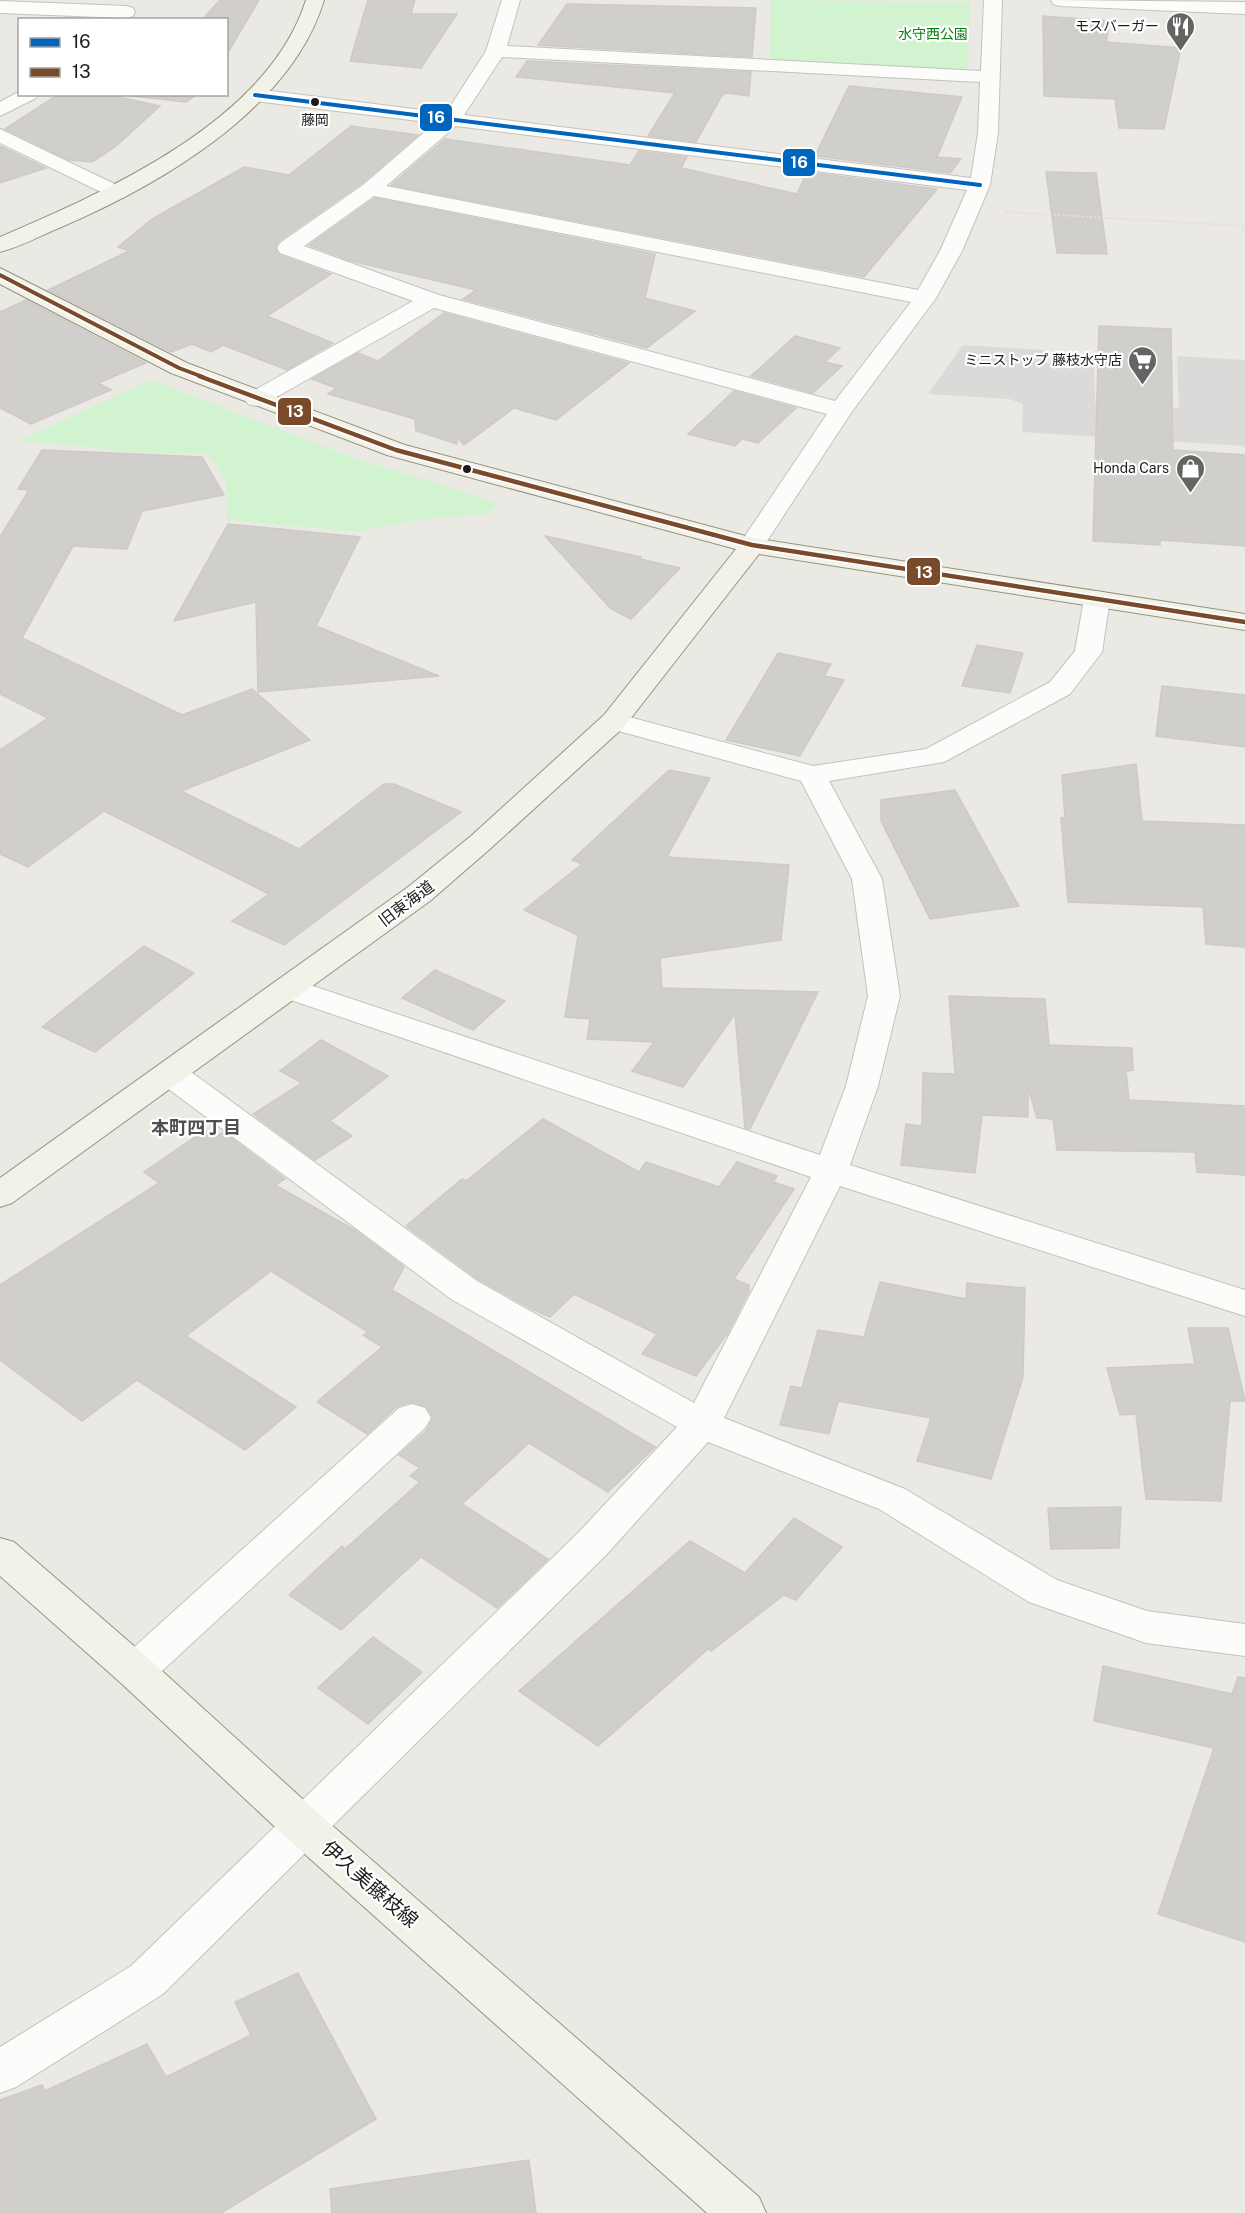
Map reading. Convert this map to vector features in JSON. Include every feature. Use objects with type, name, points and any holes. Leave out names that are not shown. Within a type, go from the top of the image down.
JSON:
[{"type":"street","points":[[0,245],[118,193],[171,160],[255,95],[293,50],[315,0]]},
{"type":"street","points":[[511,0],[496,51],[451,120],[370,189],[288,248],[431,300],[841,410]]},
{"type":"street","points":[[752,545],[841,410],[925,298],[951,251],[980,184],[988,133],[988,77],[993,0]]},
{"type":"street","points":[[1060,0],[1245,8]]},
{"type":"street","points":[[0,7],[126,10]]},
{"type":"street","points":[[496,51],[988,77]]},
{"type":"street","points":[[255,95],[980,184]]},
{"type":"street","points":[[0,110],[25,96]]},
{"type":"street","points":[[0,135],[118,193]]},
{"type":"street","points":[[370,189],[925,298]]},
{"type":"street","points":[[0,275],[179,368],[396,450],[752,545],[1245,622]]},
{"type":"street","points":[[256,399],[431,300]]},
{"type":"street","name":"旧東海道","points":[[0,1195],[290,989],[419,894],[481,842],[614,721],[752,545]]},
{"type":"street","points":[[614,721],[812,775],[934,756],[1060,688],[1088,652],[1097,599]]},
{"type":"street","points":[[0,2072],[147,1980],[592,1543],[702,1425],[831,1171],[862,1086],[884,996],[867,879],[812,775]]},
{"type":"street","points":[[290,989],[831,1171],[1245,1303]]},
{"type":"street","points":[[171,1074],[464,1290],[702,1425],[892,1499],[1043,1590],[1146,1627],[1245,1640]]},
{"type":"street","points":[[135,1671],[412,1418]]},
{"type":"street","name":"伊久美藤枝線","points":[[0,1553],[135,1671],[304,1827],[741,2213]]},
{"type":"path","points":[[969,210],[1245,226]]},
{"type":"green space","name":"水守西公園","points":[[771,0],[970,2],[968,67],[960,70],[770,61]]},
{"type":"green space","points":[[151,380],[352,457],[499,503],[488,514],[417,520],[357,532],[227,520],[226,484],[219,469],[206,454],[124,452],[18,441]]},
{"type":"shaded area","points":[[963,345],[1043,350],[1046,363],[1094,365],[1095,402],[1172,408],[1179,407],[1177,356],[1245,360],[1245,446],[1022,432],[1023,404],[1009,399],[928,394]]},
{"type":"building","points":[[220,0],[259,0],[228,53],[228,18],[204,18]]},
{"type":"building","points":[[368,0],[415,0],[411,14],[457,14],[421,68],[350,61]]},
{"type":"building","points":[[567,4],[756,8],[752,57],[538,45]]},
{"type":"building","points":[[1043,16],[1110,21],[1106,42],[1181,48],[1164,129],[1119,128],[1115,99],[1044,96]]},
{"type":"building","points":[[527,61],[751,72],[749,96],[725,93],[696,142],[648,136],[675,93],[516,77]]},
{"type":"building","points":[[849,86],[962,97],[937,157],[961,159],[950,173],[815,156]]},
{"type":"building","points":[[56,96],[114,96],[160,106],[115,147],[92,162],[69,160],[5,129]]},
{"type":"building","points":[[130,96],[195,96],[186,102]]},
{"type":"building","points":[[351,126],[418,135],[362,183],[279,241],[275,247],[279,255],[331,274],[267,316],[333,343],[287,370],[223,345],[211,352],[192,344],[171,352],[48,290],[129,251],[118,247],[152,219],[244,167],[289,175]]},
{"type":"building","points":[[445,139],[630,165],[639,151],[687,157],[681,168],[797,194],[807,172],[937,189],[864,277],[391,185]]},
{"type":"building","points":[[0,146],[46,168],[0,183]]},
{"type":"building","points":[[1046,172],[1096,173],[1107,254],[1057,253]]},
{"type":"building","points":[[375,198],[655,254],[645,298],[695,311],[647,348],[463,299],[476,290],[351,261],[309,245]]},
{"type":"building","points":[[26,300],[146,363],[98,383],[111,390],[31,424],[0,408],[0,312]]},
{"type":"building","points":[[444,313],[629,363],[556,420],[514,408],[464,445],[456,436],[457,444],[416,431],[415,419],[328,394],[336,388],[312,379],[358,353],[378,361]]},
{"type":"building","points":[[1099,326],[1171,329],[1173,450],[1245,455],[1245,546],[1160,540],[1160,545],[1093,541]]},
{"type":"building","points":[[795,336],[840,348],[825,362],[842,366],[813,393],[751,376]]},
{"type":"building","points":[[734,391],[796,408],[758,443],[742,439],[735,446],[688,434]]},
{"type":"building","points":[[42,450],[202,457],[224,495],[142,511],[127,549],[73,546],[22,638],[182,715],[252,689],[310,740],[181,791],[299,849],[384,784],[394,784],[461,812],[284,945],[232,921],[269,894],[104,811],[28,867],[0,854],[0,750],[48,718],[0,694],[0,537],[29,490],[18,489]]},
{"type":"building","points":[[228,524],[360,537],[316,626],[439,676],[258,692],[256,602],[174,621]]},
{"type":"building","points":[[545,536],[680,568],[631,619],[611,609]]},
{"type":"building","points":[[977,645],[1023,653],[1010,693],[962,686]]},
{"type":"building","points":[[778,653],[831,664],[824,676],[844,680],[800,756],[726,740]]},
{"type":"building","points":[[1162,686],[1245,695],[1245,747],[1156,736]]},
{"type":"building","points":[[1136,764],[1142,821],[1245,825],[1245,947],[1206,944],[1203,907],[1068,902],[1061,818],[1065,818],[1062,775]]},
{"type":"building","points":[[669,770],[710,778],[667,857],[789,865],[781,940],[660,958],[662,988],[818,992],[750,1129],[745,1128],[735,1014],[683,1087],[632,1071],[654,1042],[587,1039],[590,1019],[565,1017],[578,935],[524,910],[582,864],[572,860]]},
{"type":"building","points":[[955,790],[1019,906],[930,919],[881,821],[881,800]]},
{"type":"building","points":[[144,946],[194,973],[95,1052],[42,1027]]},
{"type":"building","points":[[435,970],[505,1001],[473,1030],[402,998]]},
{"type":"building","points":[[949,996],[1045,999],[1049,1045],[1132,1048],[1133,1070],[1126,1071],[1129,1100],[1245,1106],[1245,1175],[1197,1172],[1195,1152],[1057,1150],[1053,1119],[1037,1118],[1028,1087],[1028,1117],[982,1115],[975,1173],[901,1165],[906,1124],[922,1126],[923,1073],[955,1074]]},
{"type":"building","points":[[321,1040],[388,1076],[330,1121],[352,1136],[315,1160],[253,1114],[302,1083],[280,1071]]},
{"type":"building","points":[[543,1119],[639,1172],[646,1162],[719,1187],[737,1162],[777,1176],[773,1182],[794,1189],[734,1279],[749,1285],[749,1291],[727,1334],[696,1376],[642,1354],[657,1334],[574,1294],[550,1317],[478,1279],[406,1226],[462,1179],[466,1181]]},
{"type":"building","points":[[205,1130],[216,1137],[223,1132],[285,1179],[275,1185],[356,1231],[404,1267],[392,1290],[655,1447],[608,1492],[529,1443],[462,1504],[548,1559],[497,1608],[421,1557],[341,1630],[289,1595],[342,1546],[345,1549],[420,1482],[410,1476],[420,1468],[399,1455],[427,1430],[433,1417],[426,1406],[411,1402],[397,1406],[367,1434],[317,1402],[382,1347],[363,1335],[368,1332],[271,1271],[186,1336],[296,1407],[245,1450],[137,1380],[82,1421],[0,1360],[0,1285],[159,1183],[144,1172]]},
{"type":"building","points":[[880,1282],[966,1299],[967,1283],[1025,1288],[1023,1377],[991,1479],[917,1461],[931,1418],[838,1401],[829,1434],[780,1425],[791,1386],[802,1388],[818,1330],[864,1337]]},
{"type":"building","points":[[1188,1328],[1228,1328],[1245,1401],[1230,1401],[1221,1501],[1146,1499],[1136,1414],[1120,1415],[1107,1368],[1195,1364]]},
{"type":"building","points":[[1121,1507],[1119,1548],[1051,1549],[1048,1508]]},
{"type":"building","points":[[794,1518],[842,1547],[796,1600],[784,1595],[711,1651],[708,1649],[598,1746],[519,1691],[690,1541],[745,1573]]},
{"type":"building","points":[[373,1637],[422,1672],[368,1724],[318,1688]]},
{"type":"building","points":[[1103,1666],[1232,1694],[1238,1677],[1245,1678],[1245,1942],[1158,1914],[1214,1748],[1094,1721]]},
{"type":"building","points":[[298,1973],[376,2119],[221,2213],[0,2213],[0,2100],[42,2085],[45,2091],[147,2044],[166,2077],[251,2035],[235,2002]]},
{"type":"building","points":[[529,2160],[536,2213],[332,2213],[330,2189]]},
{"type":"transit line","name":"16","points":[[255,95],[980,185]]},
{"type":"transit line","name":"13","points":[[0,275],[179,368],[396,450],[752,545],[1245,622]]},
{"type":"place","name":"モスバーガー","points":[[1180,52]]},
{"type":"place","name":"藤岡","points":[[315,102]]},
{"type":"place","name":"ミニストップ 藤枝水守店","points":[[1143,386]]},
{"type":"place","name":"Honda Cars","points":[[1190,494]]},
{"type":"district","name":"本町四丁目","points":[[196,1128]]}]
